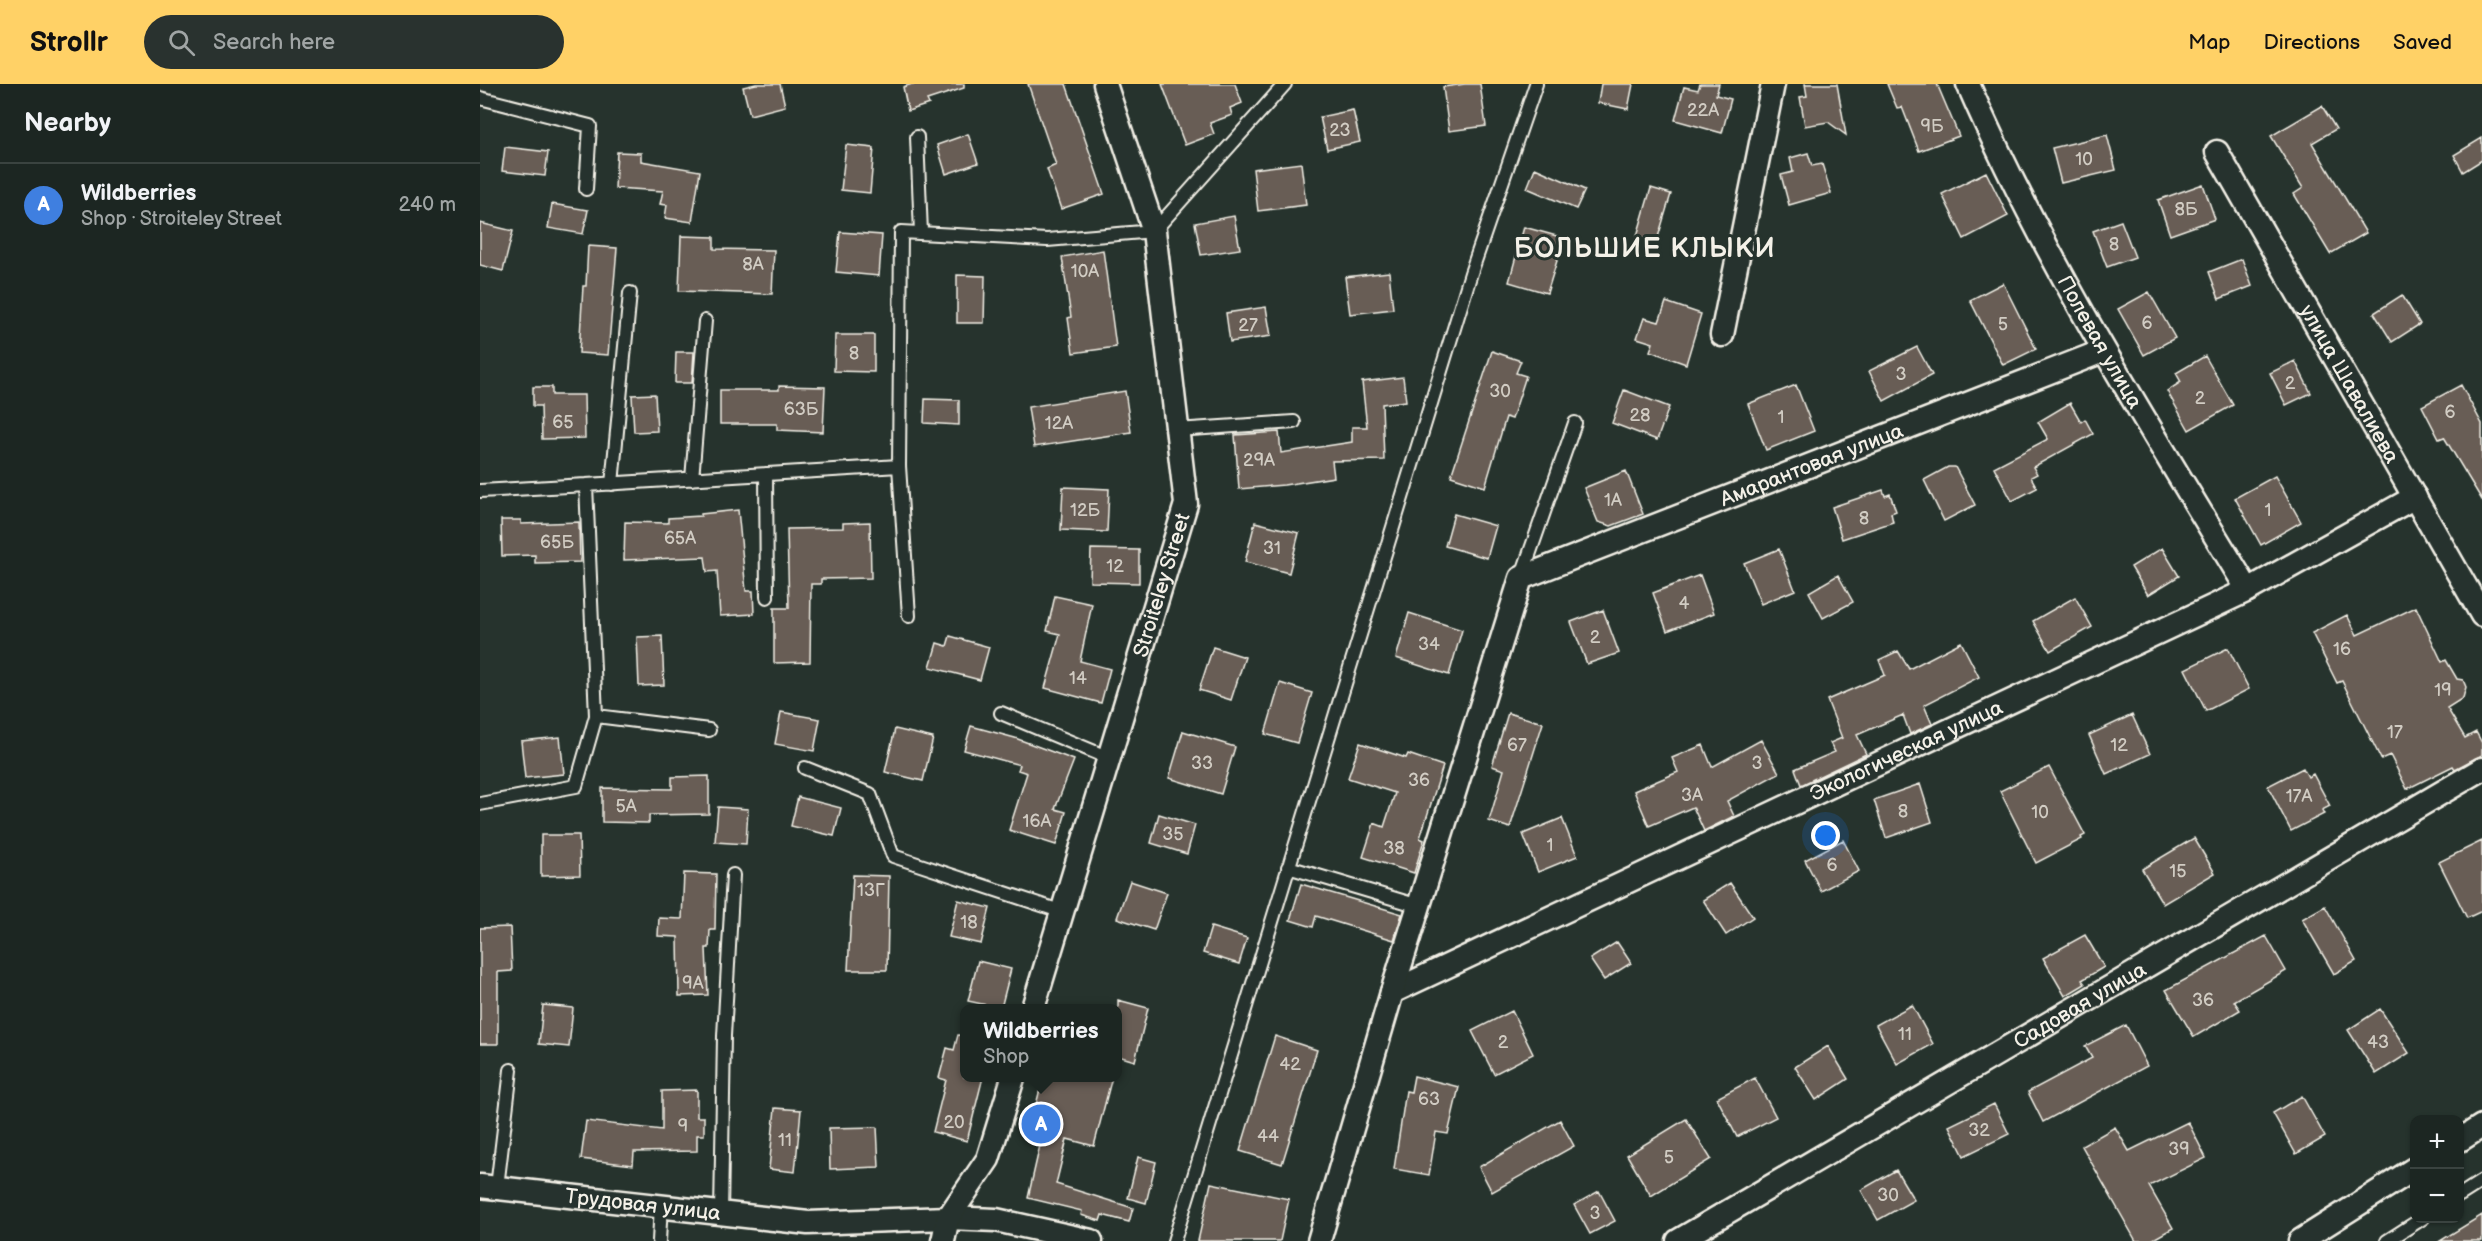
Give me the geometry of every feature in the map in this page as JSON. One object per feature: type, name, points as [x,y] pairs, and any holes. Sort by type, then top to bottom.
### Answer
[{"type":"street","name":"Stroiteley Street","points":[[1034,1004],[1186,504],[1154,231],[1105,84]]},
{"type":"street","points":[[1722,335],[1773,84]]},
{"type":"street","name":"Полевая улица","points":[[1968,84],[2037,226],[2103,351],[2248,590]]},
{"type":"street","name":"улица Шавалиева","points":[[2217,152],[2482,615]]},
{"type":"street","name":"Амарантовая улица","points":[[1521,578],[2103,351]]},
{"type":"street","name":"Экологическая улица","points":[[1392,992],[2248,590],[2415,497]]},
{"type":"street","points":[[1319,1241],[1392,992],[1521,578]]},
{"type":"street","name":"Садовая улица","points":[[1678,1241],[2482,769]]},
{"type":"street","points":[[943,1241],[948,1218],[988,1159],[1011,1082]]},
{"type":"street","points":[[2464,1137],[2482,1126]]},
{"type":"street","points":[[2300,1241],[2410,1172]]},
{"type":"street","name":"Трудовая улица","points":[[488,1186],[808,1223],[948,1218],[996,1220],[1091,1241]]},
{"type":"lane","points":[[909,616],[899,466],[901,232],[1047,240],[1154,231],[1285,84]]},
{"type":"lane","points":[[1174,1241],[1471,273],[1536,84]]},
{"type":"lane","points":[[480,98],[590,126],[586,189]]},
{"type":"lane","points":[[917,137],[921,233]]},
{"type":"lane","points":[[612,484],[630,293]]},
{"type":"lane","points":[[692,479],[705,321]]},
{"type":"lane","points":[[1177,430],[1294,422]]},
{"type":"lane","points":[[1521,578],[1575,423]]},
{"type":"lane","points":[[480,491],[899,466]]},
{"type":"lane","points":[[766,474],[767,597]]},
{"type":"lane","points":[[480,804],[576,786],[596,716],[586,485]]},
{"type":"lane","points":[[1001,713],[1109,758]]},
{"type":"lane","points":[[596,716],[709,730]]},
{"type":"lane","points":[[805,768],[870,794],[893,856],[1063,912]]},
{"type":"lane","points":[[1288,867],[1419,906]]},
{"type":"lane","points":[[721,1213],[724,1036],[733,875]]},
{"type":"lane","points":[[488,1186],[511,1070]]},
{"type":"lane","points":[[2464,1192],[2482,1181]]},
{"type":"lane","points":[[659,1241],[660,1205]]},
{"type":"lane","points":[[2388,1241],[2415,1223]]},
{"type":"building","points":[[756,84],[780,84],[785,106],[750,115],[743,87]]},
{"type":"building","points":[[912,84],[964,84],[964,88],[927,100],[929,104],[908,111],[903,87]]},
{"type":"building","points":[[1028,84],[1066,84],[1104,194],[1061,209],[1047,169],[1056,165]]},
{"type":"building","points":[[1162,84],[1235,84],[1242,103],[1230,108],[1232,115],[1210,123],[1214,134],[1185,145]]},
{"type":"building","points":[[1480,84],[1486,126],[1449,131],[1443,87]]},
{"type":"building","points":[[1601,84],[1633,84],[1628,109],[1598,103]]},
{"type":"building","points":[[1700,84],[1719,84],[1716,95],[1731,99],[1722,133],[1675,120],[1684,87],[1698,90]]},
{"type":"building","points":[[1805,84],[1837,84],[1846,135],[1828,122],[1805,126],[1800,97],[1807,96]]},
{"type":"building","points":[[1887,84],[1937,84],[1959,136],[1919,151],[1902,107],[1897,108]]},
{"type":"building","points":[[2322,106],[2336,129],[2312,143],[2366,233],[2330,254],[2294,194],[2303,188],[2271,136]]},
{"type":"building","points":[[1353,110],[1360,142],[1327,149],[1320,117]]},
{"type":"building","points":[[968,134],[978,163],[946,174],[937,145]]},
{"type":"building","points":[[2107,135],[2116,170],[2061,183],[2052,148]]},
{"type":"building","points":[[2482,138],[2482,160],[2463,172],[2454,155]]},
{"type":"building","points":[[846,145],[874,148],[870,193],[841,190]]},
{"type":"building","points":[[505,147],[548,152],[545,176],[502,171]]},
{"type":"building","points":[[617,152],[641,153],[641,161],[700,171],[692,222],[665,218],[667,205],[660,204],[663,191],[615,188]]},
{"type":"building","points":[[1808,153],[1812,166],[1822,164],[1831,193],[1789,205],[1781,175],[1793,172],[1790,158]]},
{"type":"building","points":[[1301,163],[1306,205],[1258,211],[1253,169]]},
{"type":"building","points":[[1535,168],[1585,190],[1576,209],[1527,188]]},
{"type":"building","points":[[1986,172],[2008,216],[1964,239],[1942,194]]},
{"type":"building","points":[[2203,184],[2215,219],[2170,235],[2158,200]]},
{"type":"building","points":[[1651,188],[1671,194],[1656,244],[1637,236]]},
{"type":"building","points":[[552,204],[588,210],[583,234],[548,228]]},
{"type":"building","points":[[1234,216],[1240,249],[1201,255],[1195,223]]},
{"type":"building","points":[[2121,221],[2135,257],[2107,267],[2093,231]]},
{"type":"building","points":[[480,223],[513,231],[503,271],[480,265]]},
{"type":"building","points":[[1524,227],[1564,238],[1547,293],[1509,282]]},
{"type":"building","points":[[840,232],[882,235],[879,276],[836,272]]},
{"type":"building","points":[[681,236],[714,237],[714,249],[774,250],[772,294],[679,291]]},
{"type":"building","points":[[588,246],[617,248],[608,355],[579,353]]},
{"type":"building","points":[[1103,250],[1116,347],[1073,353],[1068,318],[1071,317],[1062,257]]},
{"type":"building","points":[[2242,259],[2252,286],[2219,299],[2209,272]]},
{"type":"building","points":[[1389,272],[1393,309],[1350,314],[1345,277]]},
{"type":"building","points":[[957,275],[985,276],[984,323],[957,323]]},
{"type":"building","points":[[2003,283],[2036,349],[2003,365],[1970,300]]},
{"type":"building","points":[[2149,292],[2175,338],[2144,355],[2118,309]]},
{"type":"building","points":[[2402,295],[2420,324],[2392,342],[2374,313]]},
{"type":"building","points":[[1666,302],[1701,314],[1686,364],[1650,351],[1653,343],[1637,338],[1644,318],[1659,322]]},
{"type":"building","points":[[1266,307],[1271,336],[1230,342],[1226,313]]},
{"type":"building","points":[[835,335],[874,335],[874,372],[834,371]]},
{"type":"building","points":[[1917,347],[1932,375],[1884,401],[1869,371]]},
{"type":"building","points":[[1492,351],[1521,361],[1516,373],[1526,376],[1512,419],[1506,417],[1485,487],[1451,476]]},
{"type":"building","points":[[676,352],[694,352],[692,383],[675,383]]},
{"type":"building","points":[[2205,356],[2233,405],[2189,430],[2167,391],[2181,382],[2176,373]]},
{"type":"building","points":[[2295,361],[2311,393],[2286,405],[2270,373]]},
{"type":"building","points":[[1403,377],[1406,401],[1382,404],[1384,460],[1332,461],[1334,477],[1239,489],[1235,435],[1279,432],[1281,453],[1352,442],[1352,427],[1367,427],[1362,382]]},
{"type":"building","points":[[1796,385],[1814,431],[1766,450],[1748,404]]},
{"type":"building","points":[[2461,385],[2482,424],[2482,500],[2444,437],[2439,439],[2422,406]]},
{"type":"building","points":[[779,386],[825,387],[823,432],[777,430],[777,424],[720,424],[720,390],[779,390]]},
{"type":"building","points":[[533,387],[552,387],[552,395],[584,395],[585,438],[542,439],[541,406],[533,406]]},
{"type":"building","points":[[1624,390],[1669,407],[1657,440],[1612,423]]},
{"type":"building","points":[[1125,391],[1131,432],[1034,447],[1028,407]]},
{"type":"building","points":[[655,394],[657,431],[634,432],[632,395]]},
{"type":"building","points":[[925,399],[959,400],[959,425],[924,423]]},
{"type":"building","points":[[2070,403],[2081,422],[2085,419],[2093,434],[2033,467],[2037,474],[2031,477],[2037,488],[2012,501],[1994,467],[2048,439],[2038,422]]},
{"type":"building","points":[[1948,467],[1955,467],[1975,505],[1944,521],[1924,480]]},
{"type":"building","points":[[1626,471],[1643,514],[1611,526],[1598,522],[1584,488]]},
{"type":"building","points":[[2275,476],[2301,522],[2261,545],[2235,498]]},
{"type":"building","points":[[1063,487],[1109,489],[1107,532],[1061,530]]},
{"type":"building","points":[[1883,490],[1885,496],[1890,494],[1896,511],[1891,513],[1893,522],[1842,539],[1832,507]]},
{"type":"building","points":[[738,510],[746,591],[753,591],[754,614],[720,616],[717,571],[707,572],[705,557],[624,560],[625,522],[668,523],[668,518]]},
{"type":"building","points":[[1454,514],[1496,526],[1487,558],[1445,546]]},
{"type":"building","points":[[501,520],[521,520],[521,524],[579,522],[580,562],[535,563],[535,555],[502,556]]},
{"type":"building","points":[[870,522],[871,578],[821,579],[821,584],[811,584],[810,662],[774,663],[774,608],[789,608],[787,529],[843,528],[843,523]]},
{"type":"building","points":[[1255,522],[1299,533],[1289,573],[1245,562]]},
{"type":"building","points":[[2162,548],[2179,576],[2148,595],[2131,567]]},
{"type":"building","points":[[1091,549],[1139,550],[1139,583],[1090,582]]},
{"type":"building","points":[[1779,549],[1795,590],[1761,604],[1744,563]]},
{"type":"building","points":[[1700,575],[1714,613],[1667,631],[1653,593]]},
{"type":"building","points":[[1838,575],[1853,602],[1823,618],[1809,592]]},
{"type":"building","points":[[1055,596],[1092,604],[1080,661],[1110,669],[1101,703],[1045,688],[1060,634],[1047,631]]},
{"type":"building","points":[[2075,597],[2092,627],[2050,651],[2033,621]]},
{"type":"building","points":[[2416,607],[2442,662],[2446,660],[2457,679],[2463,680],[2466,687],[2463,698],[2447,708],[2465,738],[2476,732],[2482,743],[2482,755],[2455,769],[2453,766],[2407,789],[2390,755],[2381,759],[2342,681],[2337,683],[2312,633],[2347,615],[2357,635]]},
{"type":"building","points":[[1603,610],[1619,653],[1587,664],[1571,622]]},
{"type":"building","points":[[1409,613],[1462,630],[1449,675],[1396,658]]},
{"type":"building","points":[[662,636],[664,685],[639,686],[637,637]]},
{"type":"building","points":[[950,636],[989,647],[980,680],[930,667],[937,643],[947,646]]},
{"type":"building","points":[[1961,642],[1979,677],[1924,705],[1932,724],[1910,734],[1903,715],[1857,735],[1866,754],[1801,785],[1795,769],[1835,752],[1830,743],[1842,738],[1827,700],[1885,675],[1879,660],[1898,651],[1909,669]]},
{"type":"building","points":[[1213,647],[1245,657],[1231,700],[1199,690]]},
{"type":"building","points":[[2228,648],[2249,689],[2206,711],[2185,669]]},
{"type":"building","points":[[1280,683],[1312,693],[1297,743],[1265,734]]},
{"type":"building","points":[[781,712],[820,719],[814,751],[775,744]]},
{"type":"building","points":[[1508,713],[1543,723],[1510,828],[1489,821],[1504,770],[1492,766]]},
{"type":"building","points":[[2132,715],[2150,754],[2106,774],[2089,735]]},
{"type":"building","points":[[971,726],[1015,738],[1074,760],[1055,809],[1066,812],[1056,845],[1009,830],[1027,773],[1018,770],[1020,765],[964,750]]},
{"type":"building","points":[[895,729],[933,738],[923,781],[885,772]]},
{"type":"building","points":[[1183,731],[1235,747],[1221,794],[1169,778]]},
{"type":"building","points":[[560,737],[564,774],[525,778],[521,741]]},
{"type":"building","points":[[1761,740],[1779,773],[1727,801],[1734,816],[1704,831],[1693,807],[1649,826],[1634,791],[1678,772],[1672,758],[1703,745],[1712,767]]},
{"type":"building","points":[[1360,743],[1406,758],[1408,754],[1443,766],[1420,838],[1424,840],[1414,873],[1363,857],[1374,823],[1384,827],[1395,793],[1348,778]]},
{"type":"building","points":[[2049,767],[2085,835],[2081,837],[2082,839],[2036,863],[2000,791]]},
{"type":"building","points":[[2303,768],[2308,777],[2313,774],[2330,806],[2322,810],[2324,814],[2291,831],[2268,786]]},
{"type":"building","points":[[709,776],[709,814],[649,815],[649,823],[602,822],[602,788],[672,789],[672,777]]},
{"type":"building","points":[[1920,784],[1932,822],[1886,838],[1874,800]]},
{"type":"building","points":[[798,797],[841,808],[834,836],[791,826]]},
{"type":"building","points":[[718,807],[748,809],[746,844],[715,842]]},
{"type":"building","points":[[1159,814],[1195,825],[1187,854],[1151,843]]},
{"type":"building","points":[[1562,818],[1577,856],[1538,872],[1523,834]]},
{"type":"building","points":[[541,835],[579,835],[580,875],[541,876]]},
{"type":"building","points":[[2194,838],[2215,873],[2163,904],[2142,869]]},
{"type":"building","points":[[1843,840],[1859,871],[1821,891],[1805,860]]},
{"type":"building","points":[[2482,841],[2482,911],[2467,918],[2439,862]]},
{"type":"building","points":[[684,873],[716,874],[715,930],[710,930],[709,948],[706,948],[708,995],[679,996],[678,937],[658,936],[659,918],[682,919]]},
{"type":"building","points":[[853,875],[889,876],[887,970],[848,970]]},
{"type":"building","points":[[1130,881],[1167,893],[1154,930],[1117,918]]},
{"type":"building","points":[[1730,883],[1753,917],[1726,935],[1703,900]]},
{"type":"building","points":[[1301,884],[1402,914],[1394,940],[1316,916],[1313,927],[1290,920]]},
{"type":"building","points":[[958,900],[990,908],[981,944],[949,937]]},
{"type":"building","points":[[2325,906],[2356,961],[2334,974],[2302,919]]},
{"type":"building","points":[[510,927],[512,971],[498,972],[498,1044],[480,1044],[480,928]]},
{"type":"building","points":[[1211,927],[1247,938],[1239,964],[1203,953]]},
{"type":"building","points":[[2085,935],[2104,967],[2082,980],[2085,984],[2065,996],[2043,958]]},
{"type":"building","points":[[2266,936],[2286,971],[2234,1001],[2240,1010],[2194,1037],[2166,990]]},
{"type":"building","points":[[1617,942],[1631,963],[1604,980],[1590,959]]},
{"type":"building","points":[[978,961],[1011,969],[1002,1004],[968,1001]]},
{"type":"building","points":[[1118,1000],[1148,1008],[1135,1061],[1122,1057],[1122,1004],[1118,1004]]},
{"type":"building","points":[[543,1005],[573,1008],[569,1047],[539,1044]]},
{"type":"building","points":[[1912,1005],[1933,1044],[1897,1064],[1876,1025]]},
{"type":"building","points":[[2380,1009],[2409,1053],[2376,1074],[2348,1030]]},
{"type":"building","points":[[1512,1011],[1533,1054],[1494,1074],[1472,1031]]},
{"type":"building","points":[[2126,1025],[2147,1066],[2043,1122],[2028,1092],[2092,1058],[2085,1046]]},
{"type":"building","points":[[958,1035],[960,1035],[960,1082],[982,1082],[967,1141],[933,1132],[946,1080],[939,1078],[947,1048],[954,1050]]},
{"type":"building","points":[[1275,1036],[1317,1050],[1282,1164],[1240,1151]]},
{"type":"building","points":[[1828,1046],[1848,1079],[1816,1100],[1795,1067]]},
{"type":"building","points":[[1414,1076],[1459,1087],[1448,1134],[1436,1132],[1429,1175],[1394,1169],[1406,1091],[1411,1092]]},
{"type":"building","points":[[1755,1078],[1776,1117],[1737,1137],[1717,1098]]},
{"type":"building","points":[[1042,1082],[1111,1082],[1094,1146],[1067,1139],[1056,1184],[1133,1208],[1129,1222],[1102,1215],[1100,1221],[1081,1215],[1082,1211],[1028,1198],[1043,1132],[1030,1129]]},
{"type":"building","points":[[697,1090],[697,1117],[704,1117],[704,1135],[697,1135],[697,1151],[634,1152],[633,1165],[581,1159],[586,1121],[662,1130],[662,1091]]},
{"type":"building","points":[[2302,1096],[2325,1137],[2296,1154],[2273,1113]]},
{"type":"building","points":[[1994,1104],[2009,1134],[1964,1156],[1949,1126]]},
{"type":"building","points":[[775,1108],[801,1110],[795,1172],[769,1169]]},
{"type":"building","points":[[1686,1119],[1711,1159],[1651,1196],[1627,1155]]},
{"type":"building","points":[[1560,1120],[1574,1146],[1492,1192],[1479,1167]]},
{"type":"building","points":[[2188,1122],[2206,1158],[2149,1186],[2173,1228],[2150,1241],[2136,1241],[2082,1146],[2115,1127],[2129,1151]]},
{"type":"building","points":[[877,1127],[879,1167],[830,1169],[829,1128]]},
{"type":"building","points":[[1138,1157],[1156,1162],[1146,1203],[1128,1198]]},
{"type":"building","points":[[1896,1170],[1914,1200],[1878,1220],[1861,1190]]},
{"type":"building","points":[[1211,1183],[1289,1199],[1280,1241],[1198,1241]]},
{"type":"building","points":[[1599,1191],[1615,1221],[1590,1234],[1574,1205]]},
{"type":"building","points":[[2482,1215],[2482,1241],[2440,1241]]},
{"type":"place","name":"Wildberries","points":[[1041,1124]]},
{"type":"district","name":"БОЛЬШИЕ КЛЫКИ","points":[[1645,249]]}]
